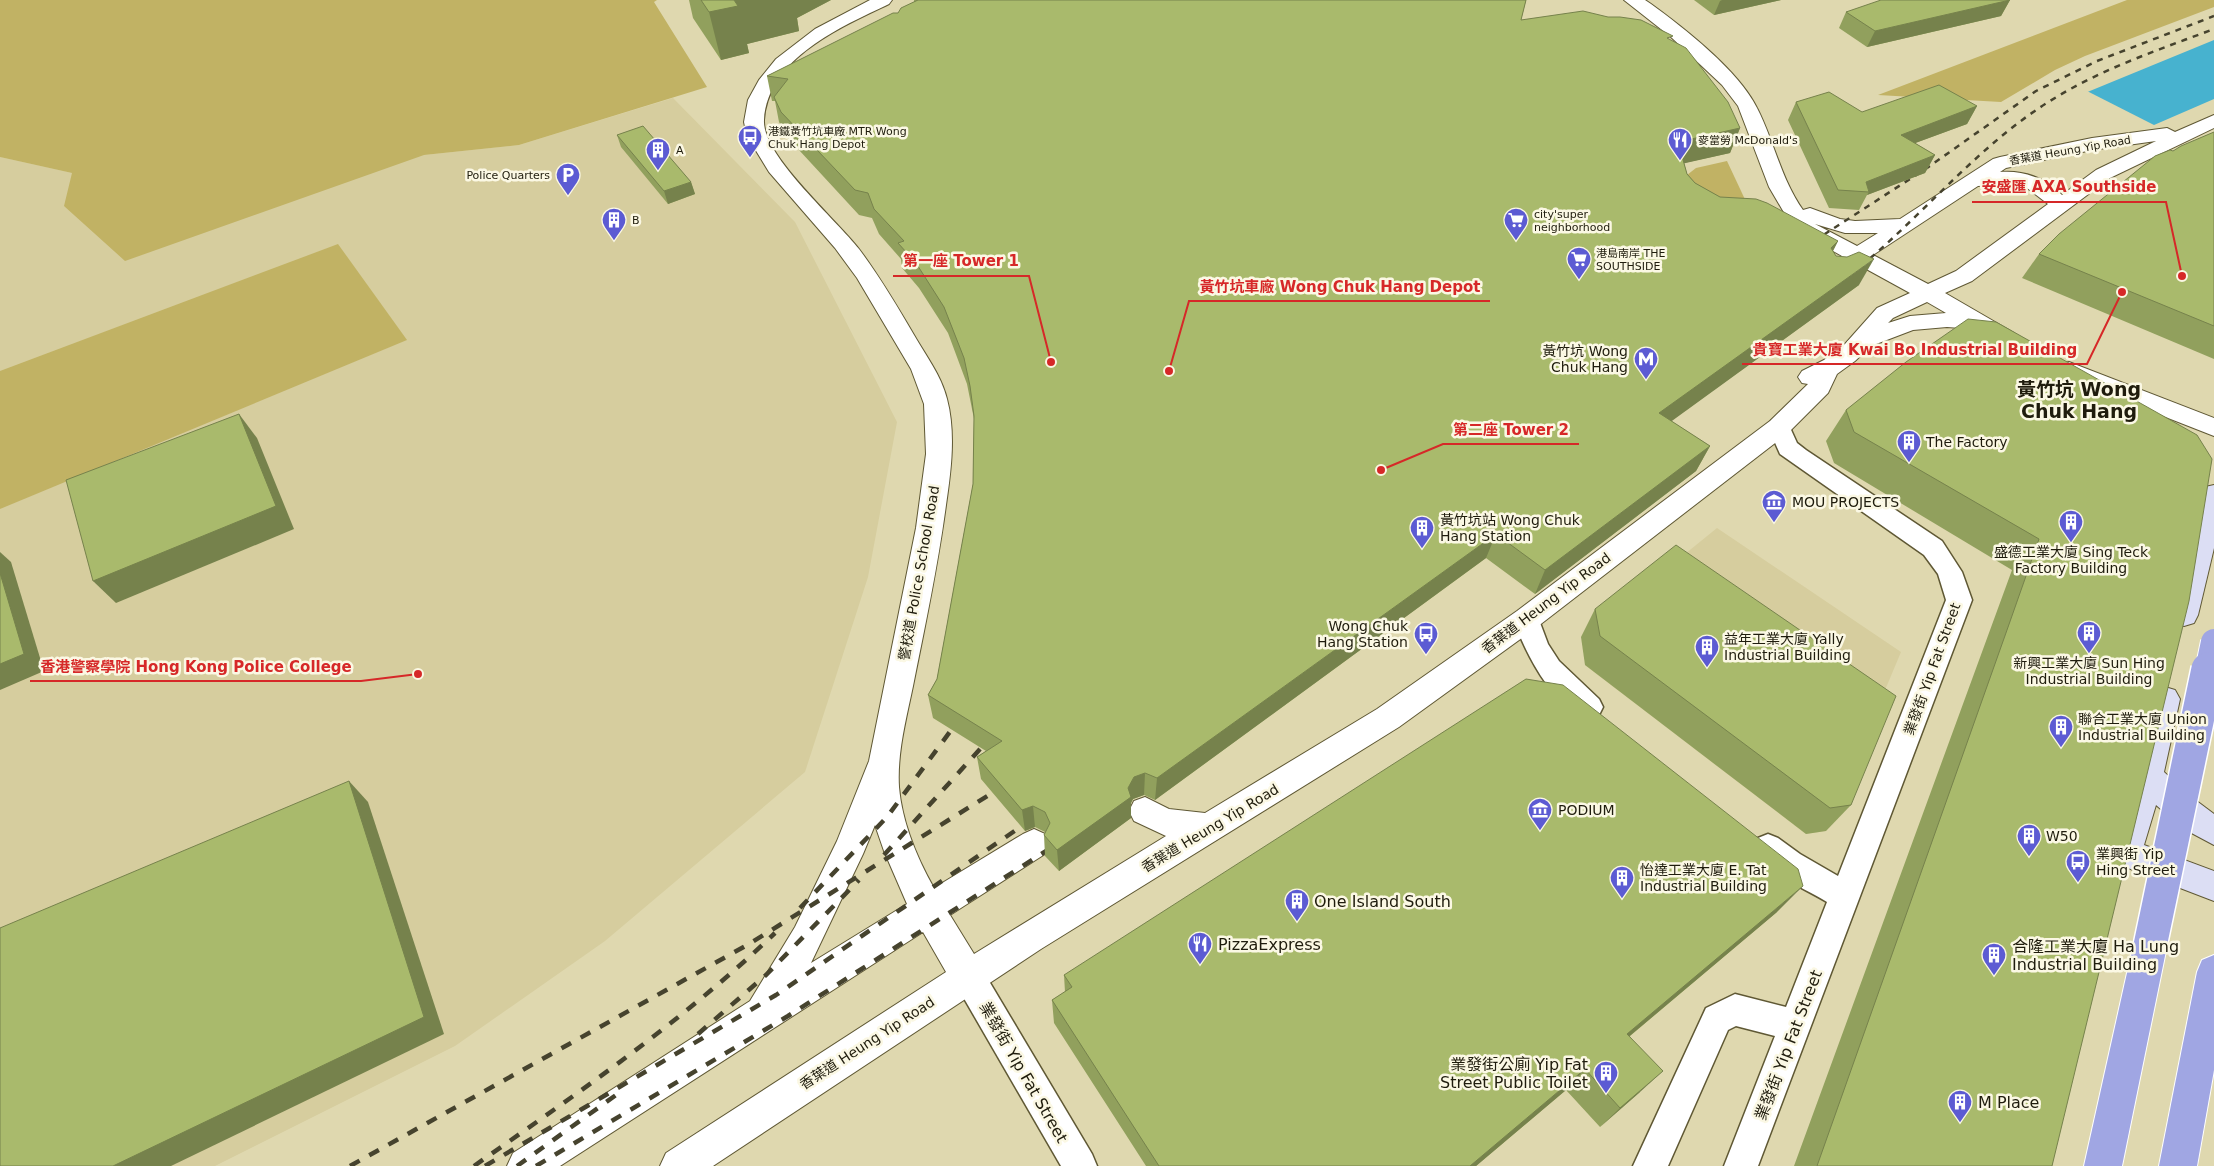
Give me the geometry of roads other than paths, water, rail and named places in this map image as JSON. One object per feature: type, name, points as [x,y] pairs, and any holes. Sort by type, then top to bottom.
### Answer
[{"type":"highway","points":[[2103,1166],[2214,642]]},
{"type":"highway","points":[[2178,1166],[2214,972]]},
{"type":"main road","points":[[2179,640],[2214,494]]},
{"type":"main road","points":[[2170,679],[2148,776],[2122,868],[2214,886]]},
{"type":"main road","points":[[2148,776],[2170,800],[2214,831]]},
{"type":"street","name":"警校道 Police School Road","points":[[883,0],[816,37],[786,58],[769,78],[757,105],[754,123],[756,137],[766,156],[843,242],[869,277],[926,375],[936,402],[940,451],[929,536],[882,762],[885,802],[894,839],[904,866],[929,912],[969,977]]},
{"type":"street","points":[[1633,0],[1653,14],[1702,56],[1728,81],[1742,98],[1786,198],[1798,220],[1808,229],[1928,293],[1976,322],[2043,358],[2214,427]]},
{"type":"street","name":"香葉道 Heung Yip Road","points":[[1725,467],[1743,442],[1781,398],[1803,379],[1826,371],[1864,340],[1879,318],[1885,313],[1964,276],[2102,174],[2214,121]]},
{"type":"street","name":"香葉道 Heung Yip Road","points":[[1830,275],[1902,225],[2000,163],[2092,144],[2193,130]]},
{"type":"street","points":[[2055,152],[2080,160],[2102,174]]},
{"type":"street","points":[[1963,186],[1997,178],[2020,179],[2036,184],[2046,190],[2061,206]]},
{"type":"street","points":[[1786,198],[1820,219],[1844,228],[1858,229],[1902,225]]},
{"type":"street","name":"香葉道 Heung Yip Road","points":[[1864,340],[1910,323],[1947,320],[1976,322]]},
{"type":"street","points":[[2043,358],[2122,415]]},
{"type":"street","name":"香葉道 Heung Yip Road","points":[[679,1166],[969,977],[1388,718],[1527,619],[1778,427],[1820,387],[1826,371]]},
{"type":"street","name":"業發街 Yip Fat Street","points":[[1741,1166],[1959,600],[1956,582],[1947,565],[1933,548],[1798,456],[1788,448],[1778,427]]},
{"type":"street","points":[[1527,619],[1535,646],[1550,671],[1566,689],[1613,725]]},
{"type":"street","points":[[761,1014],[806,938],[852,844],[882,762]]},
{"type":"street","points":[[1145,811],[1155,818],[1176,826],[1210,828]]},
{"type":"street","points":[[1751,834],[1790,864],[1846,897]]},
{"type":"street","points":[[526,1166],[761,1014],[929,912],[1034,844]]},
{"type":"street","name":"業發街 Yip Fat Street","points":[[969,977],[1080,1166]]},
{"type":"street","points":[[1650,1166],[1717,1019],[1735,1010],[1796,1025]]},
{"type":"water","points":[[2214,38],[2214,99],[2154,125],[2085,90]]},
{"type":"railway","points":[[1814,241],[1927,168],[2036,91],[2097,61],[2214,16]]},
{"type":"railway","points":[[1861,266],[2000,138],[2050,101],[2089,79],[2214,29]]},
{"type":"railway","points":[[800,908],[887,817],[952,729]]},
{"type":"railway","points":[[884,855],[981,748]]},
{"type":"railway","points":[[350,1166],[749,944],[1005,785]]},
{"type":"railway","points":[[485,1166],[776,995],[1032,819]]},
{"type":"railway","points":[[536,1166],[788,1016],[1057,844]]},
{"type":"railway","points":[[698,1034],[766,975],[859,880]]},
{"type":"railway","points":[[474,1166],[591,1083],[667,1026],[775,933]]},
{"type":"railway","points":[[517,1166],[616,1095]]},
{"type":"place","name":"港鐵黃竹坑車廠 MTR Wong Chuk Hang Depot","points":[[750,158]]},
{"type":"place","name":"麥當勞 McDonald's","points":[[1680,161]]},
{"type":"place","name":"A","points":[[658,171]]},
{"type":"place","name":"Police Quarters","points":[[568,196]]},
{"type":"place","name":"B","points":[[614,241]]},
{"type":"place","name":"city'super neighborhood","points":[[1516,241]]},
{"type":"place","name":"安盛匯 AXA Southside","points":[[2182,276]]},
{"type":"place","name":"港島南岸 THE SOUTHSIDE","points":[[1579,280]]},
{"type":"place","name":"貴寶工業大廈 Kwai Bo Industrial Building","points":[[2122,292]]},
{"type":"place","name":"第一座 Tower 1","points":[[1051,362]]},
{"type":"place","name":"黃竹坑車廠 Wong Chuk Hang Depot","points":[[1169,371]]},
{"type":"place","name":"黃竹坑 Wong Chuk Hang","points":[[1646,380]]},
{"type":"place","name":"The Factory","points":[[1909,463]]},
{"type":"place","name":"第二座 Tower 2","points":[[1381,470]]},
{"type":"place","name":"MOU PROJECTS","points":[[1774,523]]},
{"type":"place","name":"盛德工業大廈 Sing Teck Factory Building","points":[[2071,543]]},
{"type":"place","name":"黃竹坑站 Wong Chuk Hang Station","points":[[1422,549]]},
{"type":"place","name":"新興工業大廈 Sun Hing Industrial Building","points":[[2089,654]]},
{"type":"place","name":"Wong Chuk Hang Station","points":[[1426,655]]},
{"type":"place","name":"益年工業大廈 Yally Industrial Building","points":[[1707,668]]},
{"type":"place","name":"香港警察學院 Hong Kong Police College","points":[[418,674]]},
{"type":"place","name":"聯合工業大廈 Union Industrial Building","points":[[2061,748]]},
{"type":"place","name":"PODIUM","points":[[1540,831]]},
{"type":"place","name":"W50","points":[[2029,857]]},
{"type":"place","name":"業興街 Yip Hing Street","points":[[2078,883]]},
{"type":"place","name":"怡達工業大廈 E. Tat Industrial Building","points":[[1622,899]]},
{"type":"place","name":"One Island South","points":[[1297,922]]},
{"type":"place","name":"PizzaExpress","points":[[1200,965]]},
{"type":"place","name":"合隆工業大廈 Ha Lung Industrial Building","points":[[1994,976]]},
{"type":"place","name":"業發街公廁 Yip Fat Street Public Toilet","points":[[1606,1094]]},
{"type":"place","name":"M Place","points":[[1960,1123]]},
{"type":"district","name":"黃竹坑 Wong Chuk Hang","points":[[2079,400]]}]
